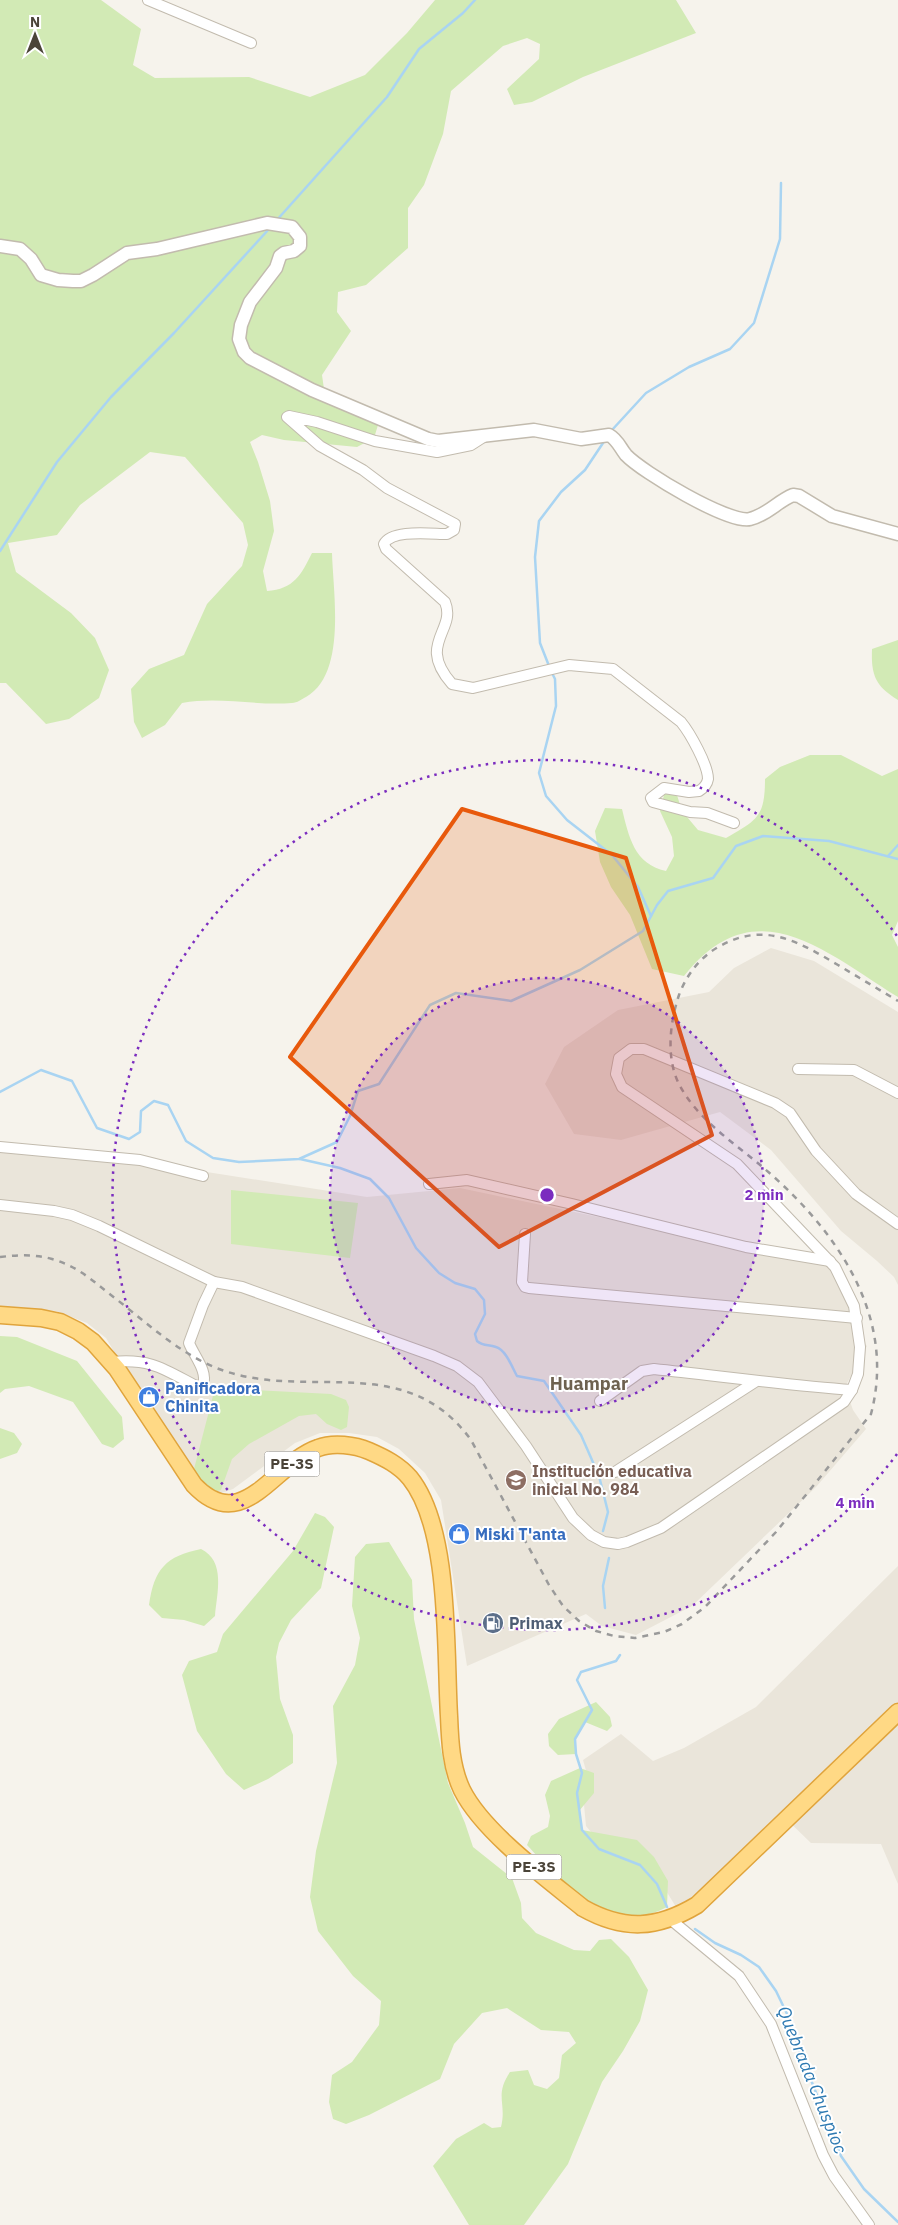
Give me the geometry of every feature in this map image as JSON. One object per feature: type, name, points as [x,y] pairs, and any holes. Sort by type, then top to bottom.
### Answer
[{"type":"highway","name":"PE-3S","points":[[0,1315],[41,1318],[60,1322],[78,1330],[93,1342],[112,1362],[194,1484],[216,1500],[227,1503],[247,1500],[306,1453],[320,1447],[334,1445],[362,1448],[401,1469],[417,1488],[427,1506],[436,1542],[442,1586],[452,1758],[463,1791],[493,1831],[583,1908],[598,1917],[622,1923],[644,1924],[670,1919],[697,1905],[898,1712]]},
{"type":"street","points":[[148,0],[251,43]]},
{"type":"street","points":[[0,246],[20,250],[31,259],[41,275],[58,280],[81,281],[127,253],[157,249],[273,223],[295,230],[300,237],[301,244],[298,250],[280,256],[276,268],[250,302],[241,325],[239,339],[244,352],[250,358],[312,390],[428,439],[438,441],[534,430],[580,439],[609,435],[617,441],[626,455],[648,472],[679,491],[742,520],[759,516],[793,495],[799,496],[832,516],[898,534]]},
{"type":"street","points":[[485,436],[471,445],[437,452],[375,441],[317,422],[287,417],[320,446],[363,470],[387,488],[455,524],[454,530],[447,534],[399,534],[386,540],[384,544],[386,549],[445,602],[448,609],[436,650],[440,668],[452,684],[472,688],[569,665],[613,669],[681,722],[687,729],[708,777],[707,783],[699,791],[688,792],[664,788],[651,798],[653,802],[690,812],[707,813],[734,823]]},
{"type":"street","points":[[0,1205],[72,1215],[99,1226],[214,1282],[242,1287],[458,1366],[478,1382],[526,1446],[573,1518],[591,1535],[604,1542],[618,1544],[628,1542],[661,1528],[835,1409],[844,1402],[852,1390],[859,1364],[857,1318],[848,1291],[830,1261],[737,1164],[622,1087],[616,1074],[619,1058],[631,1049],[644,1049],[775,1103],[790,1113],[816,1151],[856,1194],[898,1224]]},
{"type":"street","points":[[798,1069],[854,1070],[898,1093]]},
{"type":"street","points":[[0,1147],[140,1160],[203,1176]]},
{"type":"street","points":[[429,1184],[467,1180],[746,1247],[830,1261]]},
{"type":"street","points":[[525,1234],[522,1282],[525,1287],[857,1318]]},
{"type":"street","points":[[112,1362],[149,1363],[196,1386],[203,1385],[204,1379],[198,1359],[189,1343],[214,1282]]},
{"type":"street","points":[[600,1401],[642,1371],[654,1369],[755,1382],[852,1390]]},
{"type":"street","points":[[615,1472],[755,1382]]},
{"type":"street","points":[[670,1919],[713,1952],[739,1976],[772,2024],[823,2155],[834,2176],[869,2225]]},
{"type":"highlighted area","points":[[462,809],[626,858],[712,1135],[499,1247],[290,1057]]},
{"type":"shaded area","points":[[771,948],[814,961],[898,1012],[898,1285],[894,1277],[841,1231],[771,1150],[720,1112],[621,1140],[574,1134],[545,1084],[564,1047],[618,1010],[709,992],[734,968]]},
{"type":"shaded area","points":[[0,1148],[137,1161],[367,1197],[460,1188],[832,1266],[845,1292],[856,1336],[867,1346],[845,1387],[853,1410],[866,1429],[816,1487],[692,1606],[636,1635],[602,1626],[586,1614],[467,1666],[441,1500],[425,1473],[399,1449],[377,1437],[349,1433],[320,1433],[295,1443],[233,1489],[213,1496],[196,1494],[181,1483],[129,1377],[106,1338],[87,1323],[56,1311],[0,1308]]},
{"type":"shaded area","points":[[898,1566],[898,1884],[881,1844],[811,1843],[780,1813],[696,1894],[676,1907],[665,1889],[602,1845],[586,1826],[583,1794],[587,1774],[583,1760],[621,1734],[653,1761],[684,1748],[756,1707]]},
{"type":"green space","points":[[0,0],[101,0],[141,29],[133,65],[155,78],[249,77],[310,97],[365,75],[407,33],[435,0],[676,0],[696,33],[583,77],[532,102],[514,105],[507,89],[539,59],[540,44],[527,38],[503,46],[451,91],[443,134],[424,185],[408,208],[408,248],[366,285],[338,292],[337,312],[351,331],[322,375],[326,403],[378,425],[374,438],[357,447],[284,440],[262,435],[250,442],[270,501],[274,531],[263,571],[267,591],[284,587],[296,580],[312,553],[332,553],[335,610],[333,652],[328,670],[319,686],[298,702],[278,704],[210,700],[182,703],[165,725],[142,738],[134,722],[131,689],[149,669],[184,655],[207,604],[242,566],[248,545],[243,523],[185,457],[150,452],[80,505],[57,535],[8,543],[16,572],[71,613],[95,638],[109,670],[99,698],[69,719],[46,724],[6,683],[0,683]]},
{"type":"green space","points":[[898,640],[898,700],[879,685],[872,666],[872,649]]},
{"type":"green space","points":[[810,755],[841,755],[882,776],[898,769],[898,921],[892,935],[898,947],[898,997],[817,947],[790,936],[764,931],[737,935],[711,949],[684,976],[652,969],[630,915],[611,887],[600,862],[595,831],[605,808],[622,809],[627,830],[640,856],[655,867],[666,871],[674,856],[672,837],[660,811],[665,791],[676,792],[682,811],[698,830],[726,838],[745,827],[761,810],[765,792],[765,779],[780,767]]},
{"type":"green space","points":[[231,1190],[358,1203],[350,1258],[231,1244]]},
{"type":"green space","points":[[0,1336],[17,1337],[77,1361],[122,1417],[124,1439],[113,1448],[102,1444],[73,1402],[29,1386],[5,1389],[0,1393]]},
{"type":"green space","points":[[215,1388],[331,1394],[346,1400],[349,1407],[347,1427],[341,1430],[327,1424],[316,1414],[299,1416],[249,1444],[232,1459],[221,1490],[210,1493],[203,1489],[194,1469]]},
{"type":"green space","points":[[0,1428],[14,1433],[22,1444],[17,1453],[0,1459]]},
{"type":"green space","points":[[315,1513],[325,1517],[334,1527],[321,1588],[291,1620],[279,1643],[276,1657],[280,1699],[293,1735],[293,1763],[268,1779],[244,1790],[226,1774],[197,1731],[182,1675],[189,1661],[217,1652],[223,1634],[293,1551]]},
{"type":"green space","points":[[389,1542],[412,1580],[414,1619],[448,1783],[473,1847],[512,1878],[521,1903],[522,1918],[536,1933],[574,1950],[590,1951],[599,1940],[611,1939],[629,1957],[648,1990],[640,2021],[602,2082],[568,2164],[524,2225],[469,2225],[433,2166],[456,2139],[484,2123],[492,2128],[501,2127],[503,2087],[510,2072],[528,2070],[534,2085],[547,2089],[559,2078],[562,2055],[576,2043],[569,2032],[541,2030],[507,2008],[482,2013],[454,2044],[440,2079],[369,2115],[346,2124],[333,2119],[329,2102],[332,2075],[352,2062],[379,2025],[381,2001],[353,1976],[318,1931],[310,1897],[316,1851],[337,1763],[333,1706],[355,1665],[360,1638],[352,1606],[355,1557],[366,1544]]},
{"type":"green space","points":[[201,1549],[209,1554],[217,1569],[218,1588],[215,1616],[204,1626],[184,1620],[162,1618],[149,1605],[158,1573],[170,1560]]},
{"type":"green space","points":[[596,1702],[610,1717],[612,1726],[607,1731],[585,1722],[575,1739],[576,1754],[558,1755],[549,1746],[548,1734],[559,1719]]},
{"type":"green space","points":[[580,1768],[594,1773],[594,1793],[579,1811],[582,1830],[637,1840],[654,1857],[668,1881],[667,1907],[650,1914],[630,1916],[601,1911],[584,1902],[558,1879],[527,1845],[531,1836],[548,1827],[550,1816],[545,1795],[551,1781]]},
{"type":"waterway","points":[[276,221],[387,97],[419,49],[463,13],[475,0]]},
{"type":"waterway","points":[[612,430],[646,393],[689,367],[730,349],[754,323],[780,239],[781,183]]},
{"type":"waterway","points":[[0,551],[57,462],[111,397],[174,333],[269,229]]},
{"type":"waterway","points":[[549,666],[540,643],[535,557],[539,521],[561,492],[585,470],[605,440]]},
{"type":"waterway","points":[[551,671],[555,679],[556,706],[539,773],[546,796],[567,820],[612,855],[638,887],[651,916]]},
{"type":"waterway","points":[[0,1092],[41,1070],[72,1081],[97,1128],[129,1139],[140,1132],[141,1111],[154,1101],[168,1105],[186,1141],[213,1158],[239,1162],[299,1159],[337,1142],[350,1116],[358,1091],[379,1084],[430,1005],[456,993],[511,1001],[580,970],[643,931],[657,905],[668,891],[713,878],[736,846],[763,836],[829,841],[898,859]]},
{"type":"waterway","points":[[888,856],[898,845]]},
{"type":"waterway","name":"Quebrada Chuspioc","points":[[300,1159],[340,1168],[370,1179],[389,1198],[416,1248],[439,1273],[455,1283],[475,1289],[484,1300],[485,1314],[475,1334],[477,1341],[500,1349],[517,1376],[544,1381],[581,1435],[599,1476],[608,1512],[603,1531]]},
{"type":"waterway","name":"Quebrada Chuspioc","points":[[605,1608],[603,1586],[609,1558]]},
{"type":"waterway","name":"Quebrada Chuspioc","points":[[620,1655],[616,1661],[581,1672],[577,1680],[592,1710],[575,1739],[576,1754],[582,1773],[577,1793],[582,1830],[599,1849],[640,1865],[657,1884],[667,1907]]},
{"type":"waterway","name":"Quebrada Chuspioc","points":[[695,1929],[715,1943],[741,1955],[759,1967],[776,1991],[789,2018],[798,2047],[841,2156],[864,2189],[898,2222]]},
{"type":"railway","points":[[0,1257],[39,1256],[75,1268],[175,1345],[219,1369],[252,1378],[385,1386],[416,1395],[445,1412],[471,1440],[549,1585],[563,1606],[579,1621],[596,1631],[614,1636],[635,1638],[664,1632],[682,1624],[705,1607],[776,1532],[871,1414],[877,1376],[875,1340],[866,1306],[852,1273],[833,1243],[811,1214],[786,1188],[703,1117],[685,1095],[678,1082],[672,1061],[671,1039],[673,1016],[679,995],[695,967],[713,950],[736,939],[752,935],[767,935],[795,942],[809,949],[898,1001]]},
{"type":"place","name":"Panificadora Chinita","points":[[149,1397]]},
{"type":"place","name":"Institución educativa inicial No. 984","points":[[516,1480]]},
{"type":"place","name":"Miski T'anta","points":[[459,1534]]},
{"type":"place","name":"Primax","points":[[493,1623]]},
{"type":"district","name":"Huampar","points":[[589,1384]]}]
